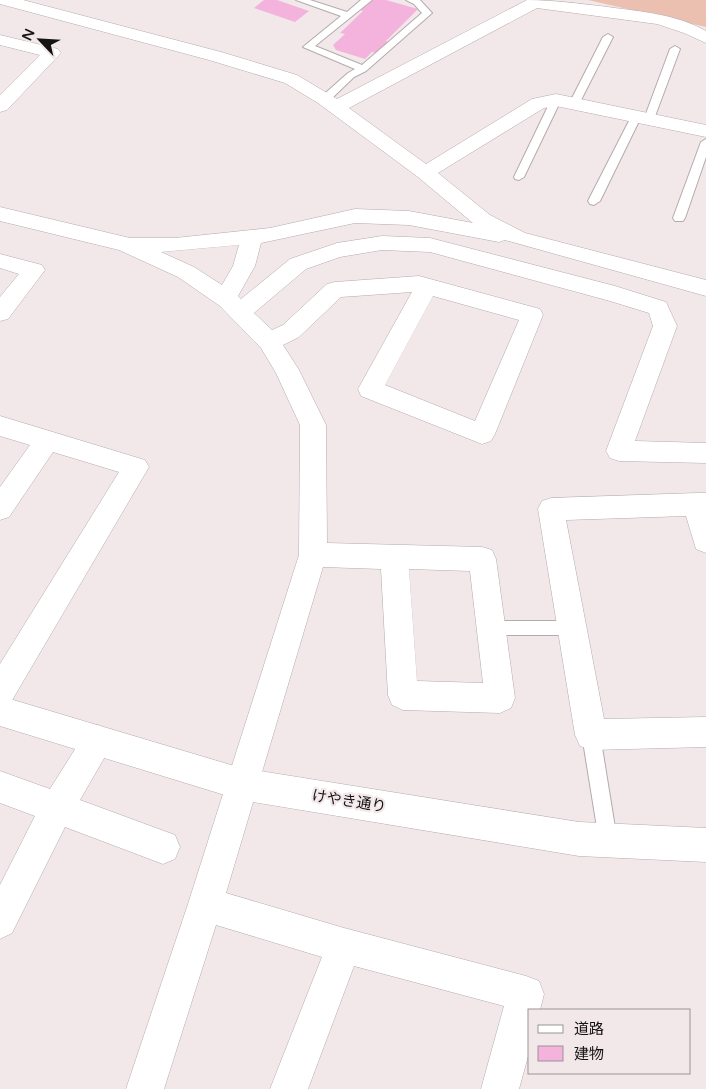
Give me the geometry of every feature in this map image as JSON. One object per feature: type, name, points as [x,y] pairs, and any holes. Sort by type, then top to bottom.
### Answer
[{"type":"street","points":[[0,17],[10,2],[43,5],[291,79],[330,103],[425,173],[482,220],[518,238]]},
{"type":"street","points":[[330,103],[534,3],[659,19],[690,29],[706,38]]},
{"type":"street","points":[[0,40],[52,53],[0,106]]},
{"type":"street","points":[[425,173],[539,103],[565,102],[706,131]]},
{"type":"street","points":[[0,214],[125,244],[186,272],[233,305],[269,342],[287,370],[313,425],[313,555],[205,904],[145,1089]]},
{"type":"street","points":[[125,244],[175,244],[270,235],[355,216],[409,218],[518,238],[706,288]]},
{"type":"street","points":[[233,305],[252,237]]},
{"type":"street","points":[[233,305],[298,264],[337,250],[382,243],[430,245],[615,294],[658,308],[664,326],[618,451],[706,453]]},
{"type":"street","points":[[0,261],[34,270],[0,313]]},
{"type":"street","points":[[269,342],[291,331],[335,290],[419,284],[427,286],[532,315],[482,434],[370,389],[427,286]]},
{"type":"street","points":[[0,426],[136,467],[0,692]]},
{"type":"street","points":[[0,509],[47,440]]},
{"type":"street","points":[[706,541],[701,504],[551,509],[591,735],[706,732]]},
{"type":"street","points":[[313,555],[482,559],[500,698],[403,695],[394,557]]},
{"type":"street","name":"けやき通り","points":[[0,711],[241,784],[579,838],[706,845]]},
{"type":"street","points":[[0,921],[57,808],[98,741]]},
{"type":"street","points":[[0,787],[163,847]]},
{"type":"street","points":[[205,904],[344,946],[526,994],[500,1089]]},
{"type":"street","points":[[289,1089],[344,946]]},
{"type":"lane","points":[[301,0],[348,15]]},
{"type":"lane","points":[[363,69],[308,47],[367,0]]},
{"type":"lane","points":[[330,103],[351,75],[363,69],[427,13],[417,2],[411,0]]},
{"type":"lane","points":[[519,177],[608,37]]},
{"type":"lane","points":[[594,200],[642,118],[675,49]]},
{"type":"lane","points":[[679,218],[706,142]]},
{"type":"lane","points":[[491,628],[572,628]]},
{"type":"lane","points":[[591,735],[608,840]]},
{"type":"shaded area","points":[[588,0],[706,0],[706,27]]},
{"type":"building","points":[[264,0],[277,0],[309,11],[295,22],[254,8]]},
{"type":"building","points":[[371,0],[386,0],[418,9],[386,41],[390,43],[379,54],[372,52],[365,59],[336,50],[333,45],[345,34],[340,33],[363,11],[360,10]]}]
